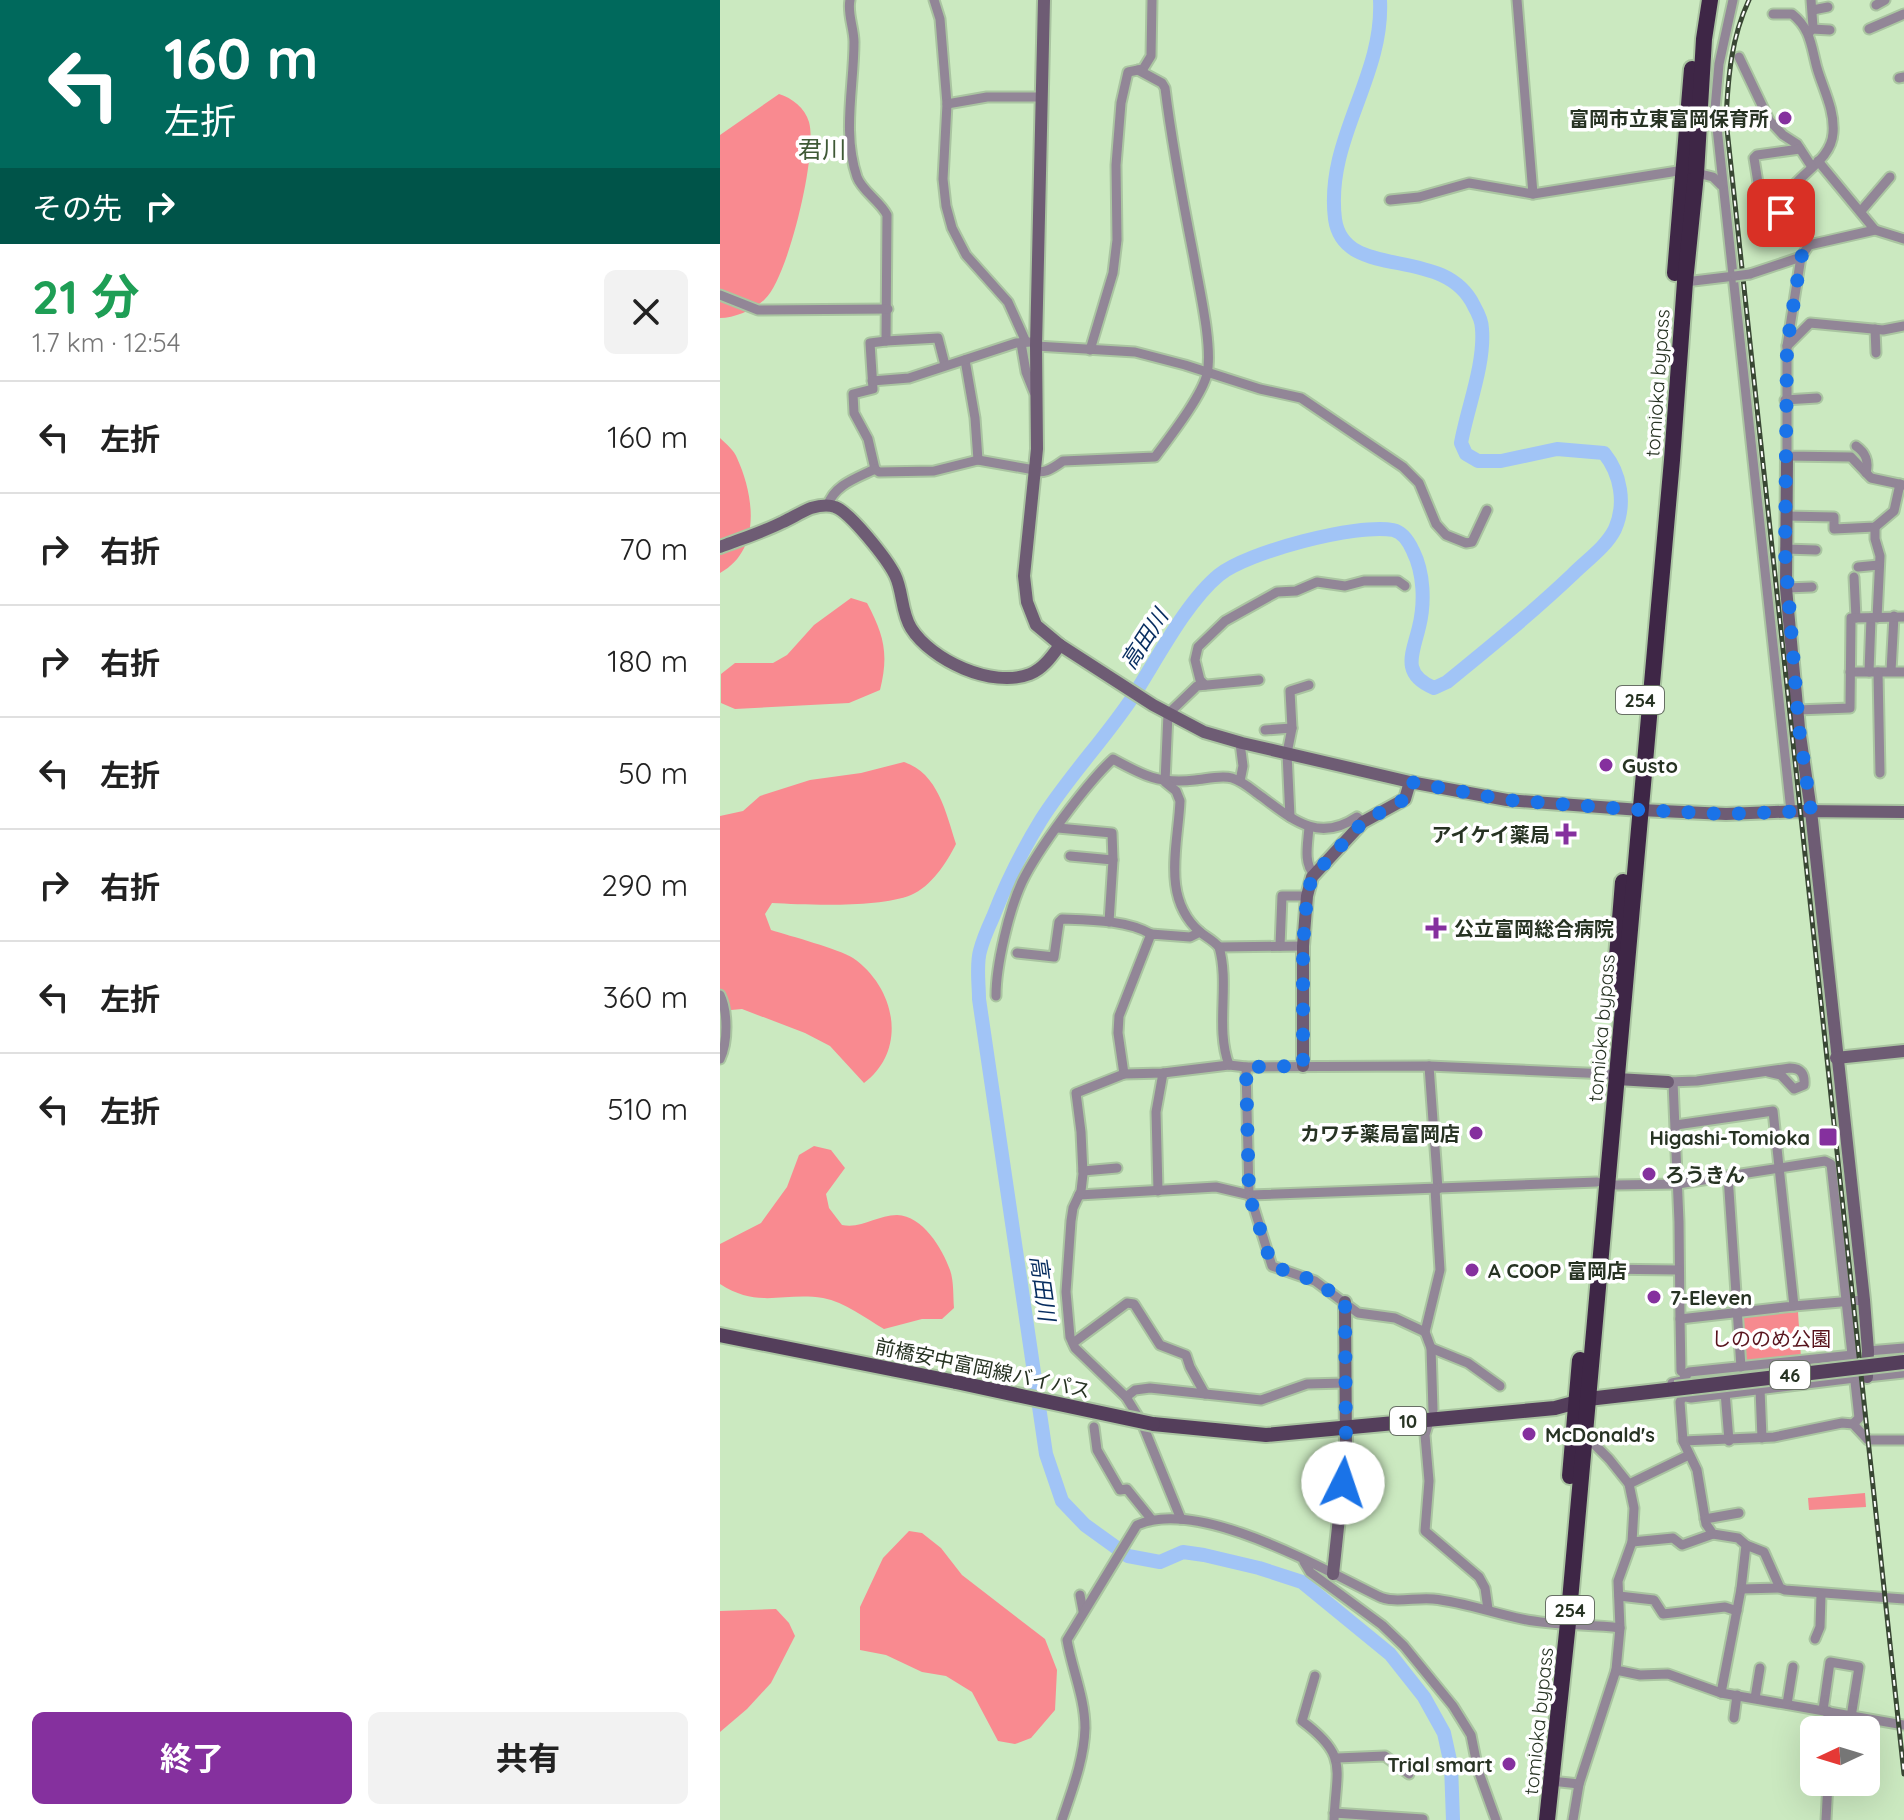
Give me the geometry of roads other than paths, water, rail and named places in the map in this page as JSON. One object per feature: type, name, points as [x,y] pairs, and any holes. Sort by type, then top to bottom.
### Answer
[{"type":"highway","name":"tomioka bypass","points":[[1635,809],[1672,460],[1685,282],[1690,172],[1689,95],[1701,0]]},
{"type":"highway","name":"tomioka bypass","points":[[1538,1820],[1585,1435],[1582,1400],[1599,1269],[1661,459],[1710,0]]},
{"type":"highway","name":"tomioka bypass","points":[[1547,1820],[1597,1182],[1612,1077]]},
{"type":"main road","name":"前橋安中富岡線バイパス","points":[[720,1335],[1153,1424],[1238,1433],[1266,1435],[1432,1414],[1555,1408],[1582,1400]]},
{"type":"main road","name":"46","points":[[1582,1400],[1654,1391],[1679,1394],[1904,1362]]},
{"type":"street","points":[[850,0],[848,8],[853,20],[854,42],[849,110],[857,180],[883,206],[887,215],[886,341]]},
{"type":"street","points":[[934,0],[940,19],[947,104],[943,179],[952,228],[966,255],[1008,302],[1030,343]]},
{"type":"street","points":[[1044,0],[1030,343],[1037,399],[1036,473],[1024,576],[1027,602],[1036,625],[1060,645],[1153,705],[1204,732],[1410,782],[1507,800],[1635,809],[1726,814],[1904,812]]},
{"type":"street","points":[[1090,350],[1113,273],[1117,240],[1116,165],[1121,103],[1128,72],[1138,70],[1148,63],[1151,56],[1152,0]]},
{"type":"street","points":[[1517,0],[1533,194]]},
{"type":"street","points":[[1733,0],[1716,86],[1715,109],[1791,811]]},
{"type":"street","points":[[1782,220],[1781,213],[1787,196],[1828,149],[1833,134],[1830,106],[1816,65],[1811,31],[1812,5],[1828,7]]},
{"type":"street","points":[[1773,14],[1792,14],[1811,31],[1830,30]]},
{"type":"street","points":[[1869,29],[1904,14]]},
{"type":"street","points":[[1739,57],[1766,115],[1778,131],[1797,144],[1875,230]]},
{"type":"street","points":[[945,365],[938,338],[870,343],[873,389],[853,394],[854,413],[868,439],[875,469],[879,472],[934,471],[978,460],[1036,473],[1051,470],[1063,461],[1155,457],[1190,407],[1207,373],[1206,321],[1165,88],[1162,83],[1138,70]]},
{"type":"street","points":[[947,104],[987,97],[1041,97]]},
{"type":"street","points":[[1830,106],[1843,103]]},
{"type":"street","points":[[1750,115],[1766,115]]},
{"type":"street","points":[[1800,149],[1754,158],[1759,189],[1782,220],[1809,245]]},
{"type":"street","points":[[1390,200],[1419,197],[1469,183],[1533,194],[1690,172],[1713,177],[1721,185]]},
{"type":"street","points":[[1861,211],[1890,177]]},
{"type":"street","points":[[1853,1424],[1859,1418],[1861,1377],[1868,1351],[1786,588],[1787,346],[1801,257],[1809,245],[1875,230],[1904,239]]},
{"type":"street","points":[[1685,282],[1750,274],[1801,257]]},
{"type":"street","points":[[720,295],[758,310],[888,309]]},
{"type":"street","points":[[1787,346],[1810,323],[1875,329],[1904,326]]},
{"type":"street","points":[[1875,329],[1876,353]]},
{"type":"street","points":[[872,381],[909,378],[945,365],[1030,343],[1135,352],[1301,398],[1403,467],[1419,483],[1436,524],[1446,535],[1466,543],[1472,542],[1487,510]]},
{"type":"street","points":[[965,360],[975,418],[978,460]]},
{"type":"street","points":[[1785,400],[1817,398]]},
{"type":"street","points":[[1856,446],[1865,453],[1866,473]]},
{"type":"street","points":[[1786,516],[1834,517],[1834,529],[1875,527],[1894,511],[1902,485],[1871,478],[1851,457],[1787,456]]},
{"type":"street","points":[[828,505],[830,497],[843,484],[875,469]]},
{"type":"street","points":[[720,547],[807,510],[828,505],[847,513],[896,576],[909,626],[939,657],[963,669],[1015,678],[1031,674],[1048,661],[1060,645]]},
{"type":"street","points":[[1875,527],[1879,565],[1873,672],[1880,773]]},
{"type":"street","points":[[1785,549],[1816,550]]},
{"type":"street","points":[[1858,567],[1879,565]]},
{"type":"street","points":[[1854,577],[1856,618]]},
{"type":"street","points":[[1205,685],[1200,680],[1195,660],[1198,647],[1225,621],[1277,592],[1296,591],[1317,582],[1345,586],[1364,581],[1398,581],[1405,586]]},
{"type":"street","points":[[1786,588],[1812,587]]},
{"type":"street","points":[[1797,710],[1850,708],[1851,618],[1899,616],[1891,671]]},
{"type":"street","points":[[1850,672],[1904,672]]},
{"type":"street","points":[[1165,782],[1168,714],[1197,686],[1259,680]]},
{"type":"street","points":[[1290,817],[1287,753],[1292,728],[1290,691],[1309,685]]},
{"type":"street","points":[[1265,730],[1292,728]]},
{"type":"street","points":[[1240,743],[1243,766],[1240,781]]},
{"type":"street","points":[[996,996],[998,969],[1021,885],[1058,828],[1099,772],[1113,759],[1145,777],[1165,782],[1228,776],[1240,781],[1290,817],[1319,830],[1339,827],[1357,817],[1363,822]]},
{"type":"street","points":[[1165,782],[1176,791],[1180,801],[1175,889],[1185,913],[1200,932],[1219,947],[1303,946]]},
{"type":"street","points":[[1303,1066],[1303,946],[1307,896],[1314,874],[1363,822],[1405,799],[1410,782]]},
{"type":"street","points":[[1309,827],[1307,860],[1314,874]]},
{"type":"street","points":[[1058,828],[1112,833],[1109,922]]},
{"type":"street","points":[[1070,856],[1113,860]]},
{"type":"street","points":[[1280,946],[1282,896],[1307,896]]},
{"type":"street","points":[[1017,953],[1054,957],[1062,919],[1109,922],[1143,929],[1151,934],[1190,937],[1200,932]]},
{"type":"street","points":[[1124,1074],[1118,1033],[1119,1016],[1151,934]]},
{"type":"street","points":[[1219,947],[1224,980],[1223,1038],[1229,1065]]},
{"type":"street","points":[[720,995],[725,1030],[720,1059]]},
{"type":"street","points":[[1836,1058],[1904,1051]]},
{"type":"street","points":[[1181,1519],[1148,1435],[1126,1397],[1073,1343],[1067,1311],[1067,1283],[1071,1221],[1081,1191],[1083,1171],[1076,1093],[1124,1074],[1229,1065],[1429,1066],[1671,1082],[1768,1072]]},
{"type":"street","points":[[1429,1066],[1440,1270],[1425,1332],[1431,1348],[1432,1414],[1425,1435],[1429,1481],[1425,1531],[1479,1577],[1485,1588],[1488,1609]]},
{"type":"street","points":[[1246,1067],[1250,1195],[1272,1266],[1315,1281],[1358,1313],[1395,1318],[1425,1332]]},
{"type":"street","points":[[1158,1191],[1156,1112],[1163,1073]]},
{"type":"street","points":[[1671,1082],[1676,1125],[1681,1371],[1686,1375]]},
{"type":"street","points":[[1676,1125],[1773,1111],[1794,1306]]},
{"type":"street","points":[[1616,1185],[1678,1184],[1825,1161],[1831,1164],[1845,1301],[1853,1355],[1861,1377]]},
{"type":"street","points":[[1083,1171],[1117,1168]]},
{"type":"street","points":[[1728,1176],[1741,1367]]},
{"type":"street","points":[[1079,1195],[1216,1187],[1250,1195],[1597,1182]]},
{"type":"street","points":[[1599,1269],[1679,1270]]},
{"type":"street","points":[[1680,1319],[1864,1300]]},
{"type":"street","points":[[1333,1574],[1346,1452],[1345,1302]]},
{"type":"street","points":[[1073,1343],[1127,1303],[1134,1304],[1160,1345],[1186,1355],[1205,1394]]},
{"type":"street","points":[[1431,1348],[1468,1363],[1500,1386]]},
{"type":"street","points":[[1868,1351],[1904,1348]]},
{"type":"street","points":[[1654,1391],[1682,1381],[1689,1372],[1853,1355]]},
{"type":"street","points":[[1713,1534],[1705,1519],[1697,1470],[1683,1441],[1679,1394],[1760,1389],[1904,1373]]},
{"type":"street","points":[[1126,1397],[1135,1390],[1150,1388],[1269,1399],[1307,1384],[1344,1383]]},
{"type":"street","points":[[1760,1389],[1762,1438]]},
{"type":"street","points":[[1725,1392],[1729,1441]]},
{"type":"street","points":[[1683,1441],[1762,1438],[1842,1423],[1853,1424],[1868,1440],[1904,1440]]},
{"type":"street","points":[[1094,1427],[1097,1450],[1120,1490],[1127,1489],[1152,1520]]},
{"type":"street","points":[[1573,1820],[1579,1784],[1616,1670],[1620,1628],[1618,1581],[1632,1542],[1634,1508],[1629,1484],[1585,1435]]},
{"type":"street","points":[[1629,1484],[1689,1455]]},
{"type":"street","points":[[1705,1519],[1739,1513]]},
{"type":"street","points":[[1062,1820],[1080,1768],[1085,1728],[1067,1640],[1137,1525],[1152,1520],[1181,1519],[1246,1535],[1382,1599],[1431,1599],[1488,1609],[1522,1619],[1620,1628]]},
{"type":"street","points":[[1632,1542],[1673,1538],[1682,1545],[1713,1534],[1738,1538],[1764,1552],[1780,1588]]},
{"type":"street","points":[[1721,1693],[1746,1545]]},
{"type":"street","points":[[1302,1559],[1310,1572],[1382,1625],[1404,1646],[1453,1706],[1471,1735],[1478,1770],[1496,1820]]},
{"type":"street","points":[[1741,1589],[1780,1588],[1821,1595],[1904,1599]]},
{"type":"street","points":[[1080,1595],[1083,1611]]},
{"type":"street","points":[[1815,1639],[1820,1627],[1821,1595]]},
{"type":"street","points":[[1619,1596],[1654,1600],[1663,1614],[1725,1607],[1737,1611]]},
{"type":"street","points":[[1827,1716],[1830,1662],[1859,1667],[1851,1716]]},
{"type":"street","points":[[1787,1704],[1793,1667]]},
{"type":"street","points":[[1755,1698],[1760,1668]]},
{"type":"street","points":[[1616,1670],[1640,1675],[1668,1674],[1721,1693],[1847,1716]]},
{"type":"street","points":[[1315,1676],[1302,1721],[1323,1737],[1337,1758],[1334,1816],[1423,1819]]},
{"type":"street","points":[[1734,1718],[1737,1695]]},
{"type":"street","points":[[1880,1721],[1904,1725]]},
{"type":"street","points":[[1337,1758],[1385,1756],[1409,1774]]},
{"type":"street","points":[[1551,1781],[1579,1784]]},
{"type":"street","points":[[1826,1820],[1827,1796]]},
{"type":"waterway","name":"高田川","points":[[1380,0],[1379,29],[1373,56],[1338,162],[1334,190],[1335,219],[1342,239],[1356,251],[1375,258],[1441,275],[1460,287],[1474,306],[1481,323],[1482,343],[1461,443],[1466,454],[1478,461],[1501,461],[1557,449],[1604,453],[1614,470],[1620,490],[1620,510],[1615,529],[1601,547],[1542,602],[1447,682],[1434,688],[1416,676],[1413,669],[1412,654],[1422,608],[1421,578],[1411,548],[1397,531],[1355,531],[1303,541],[1253,557],[1219,575],[1183,616],[1132,698],[1063,789],[1027,843],[986,934],[979,956],[978,975],[1046,1454],[1062,1501],[1085,1525],[1128,1556],[1160,1562],[1183,1552],[1204,1555],[1302,1582],[1390,1654],[1424,1697],[1444,1733],[1451,1765],[1453,1820]]},
{"type":"railway","points":[[1749,0],[1734,44],[1726,120],[1904,1774]]},
{"type":"place","name":"富岡市立東富岡保育所","points":[[1785,118]]},
{"type":"place","name":"Gusto","points":[[1606,765]]},
{"type":"place","name":"アイケイ薬局","points":[[1566,834]]},
{"type":"place","name":"公立富岡総合病院","points":[[1436,928]]},
{"type":"place","name":"カワチ薬局富岡店","points":[[1476,1133]]},
{"type":"place","name":"Higashi-Tomioka","points":[[1828,1137]]},
{"type":"place","name":"ろうきん","points":[[1649,1174]]},
{"type":"place","name":"A COOP 富岡店","points":[[1472,1270]]},
{"type":"place","name":"7-Eleven","points":[[1654,1297]]},
{"type":"place","name":"McDonald's","points":[[1529,1434]]},
{"type":"place","name":"Trial smart","points":[[1509,1764]]},
{"type":"district","name":"君川","points":[[822,149]]},
{"type":"park label","name":"しののめ公園","points":[[1771,1338]]}]
